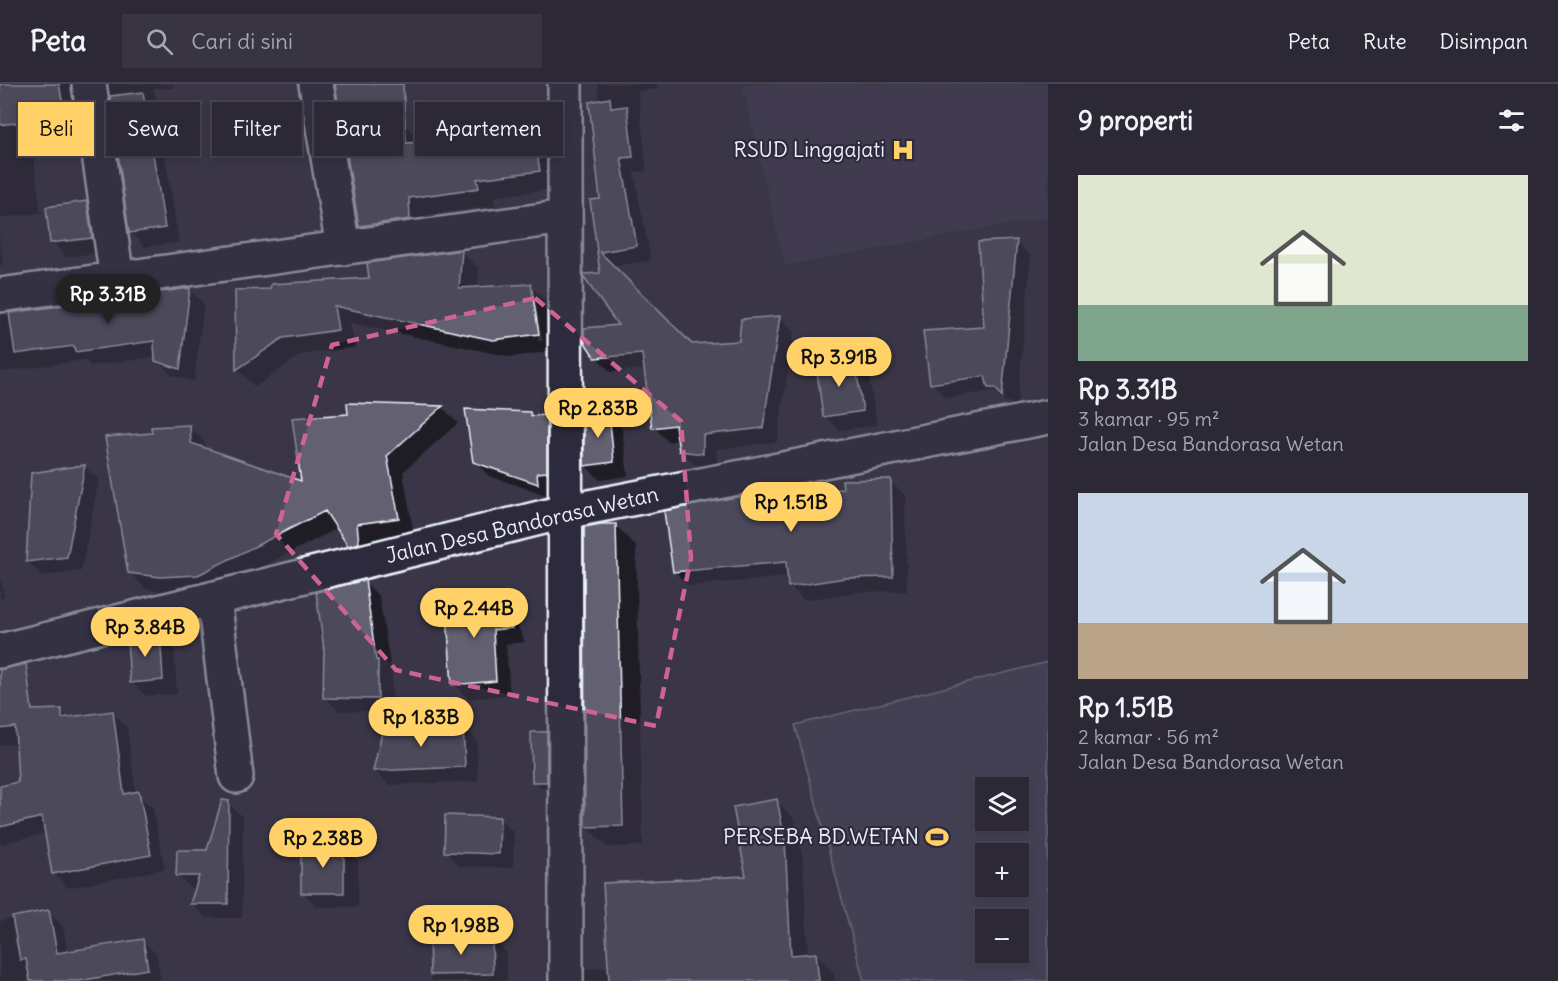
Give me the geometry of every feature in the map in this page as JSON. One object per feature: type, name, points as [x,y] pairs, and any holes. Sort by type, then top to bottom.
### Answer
[{"type":"street","points":[[89,84],[117,279]]},
{"type":"street","points":[[316,84],[343,248]]},
{"type":"street","points":[[565,84],[566,981]]},
{"type":"street","points":[[0,295],[565,217]]},
{"type":"street","name":"Jalan Desa Bandorasa Wetan","points":[[0,651],[564,512],[1048,417]]},
{"type":"street","points":[[214,598],[236,776]]},
{"type":"highlighted area","points":[[535,298],[681,421],[691,558],[656,726],[396,670],[276,534],[332,345]]},
{"type":"shaded area","name":"RSUD Linggajati","points":[[742,84],[1048,84],[1048,217],[785,266]]},
{"type":"shaded area","name":"PERSEBA BD.WETAN","points":[[1048,662],[1048,981],[864,981],[795,725]]},
{"type":"building","points":[[0,84],[59,84],[62,102],[18,102],[18,123],[0,125]]},
{"type":"building","points":[[335,84],[403,84],[406,143],[415,142],[415,156],[537,156],[540,171],[477,179],[479,188],[409,198],[410,219],[359,226],[347,156],[403,156],[403,102],[338,102]]},
{"type":"building","points":[[143,92],[145,102],[111,102],[110,96]]},
{"type":"building","points":[[610,98],[611,108],[627,106],[633,157],[621,158],[637,246],[600,252],[692,344],[739,341],[741,319],[780,316],[763,428],[703,435],[703,454],[679,451],[675,425],[652,428],[642,354],[595,358],[584,341],[584,328],[618,325],[584,278],[584,274],[600,273],[590,200],[600,199],[589,102]]},
{"type":"building","points":[[118,156],[153,156],[165,228],[129,233]]},
{"type":"building","points":[[87,201],[92,238],[50,243],[46,207]]},
{"type":"building","points":[[1017,240],[1002,397],[995,388],[988,388],[985,376],[930,384],[923,331],[984,327],[978,242]]},
{"type":"building","points":[[462,250],[459,288],[531,284],[539,334],[493,340],[334,306],[338,330],[283,338],[236,370],[235,290],[270,289],[271,284],[369,278],[367,263]]},
{"type":"building","points":[[190,288],[180,369],[155,361],[154,341],[75,352],[74,346],[15,354],[9,313]]},
{"type":"building","points":[[855,361],[863,411],[823,417],[816,364]]},
{"type":"building","points":[[347,403],[443,406],[387,456],[399,518],[357,524],[359,543],[348,546],[325,511],[198,575],[160,577],[128,573],[105,437],[152,433],[151,427],[190,425],[191,443],[301,481],[292,418],[348,414]]},
{"type":"building","points":[[465,409],[530,412],[531,416],[547,415],[547,472],[537,473],[538,484],[473,462]]},
{"type":"building","points":[[609,412],[614,462],[584,466],[584,413]]},
{"type":"building","points":[[85,465],[67,557],[26,562],[31,473]]},
{"type":"building","points":[[891,479],[893,577],[845,578],[788,587],[786,562],[673,572],[664,511],[741,496],[843,489],[842,480]]},
{"type":"building","points":[[616,524],[623,826],[585,827],[584,527]]},
{"type":"building","points":[[365,580],[376,660],[378,660],[378,699],[323,698],[324,649],[316,592]]},
{"type":"building","points":[[498,598],[512,628],[493,630],[496,681],[452,685],[446,602]]},
{"type":"building","points":[[160,631],[163,680],[130,683],[127,639]]},
{"type":"building","points":[[26,664],[32,710],[62,709],[62,718],[113,711],[124,794],[139,791],[151,855],[52,874],[42,817],[0,827],[0,786],[18,782],[15,727],[0,729],[0,669]]},
{"type":"building","points":[[463,725],[465,767],[373,771],[383,728]]},
{"type":"building","points":[[531,732],[547,732],[547,782],[532,782]]},
{"type":"building","points":[[777,799],[785,841],[791,955],[816,953],[819,981],[609,981],[603,883],[746,876],[733,807]]},
{"type":"building","points":[[222,800],[229,801],[228,904],[190,904],[199,876],[176,876],[177,850],[207,850]]},
{"type":"building","points":[[445,815],[500,817],[499,854],[444,852]]},
{"type":"building","points":[[344,845],[344,893],[301,893],[301,846]]},
{"type":"building","points":[[49,910],[57,953],[143,939],[148,969],[79,981],[30,981],[26,959],[20,960],[12,917]]},
{"type":"building","points":[[492,936],[493,974],[430,975],[429,937]]},
{"type":"place","name":"RSUD Linggajati","points":[[903,150]]},
{"type":"place","name":"PERSEBA BD.WETAN","points":[[937,837]]}]
